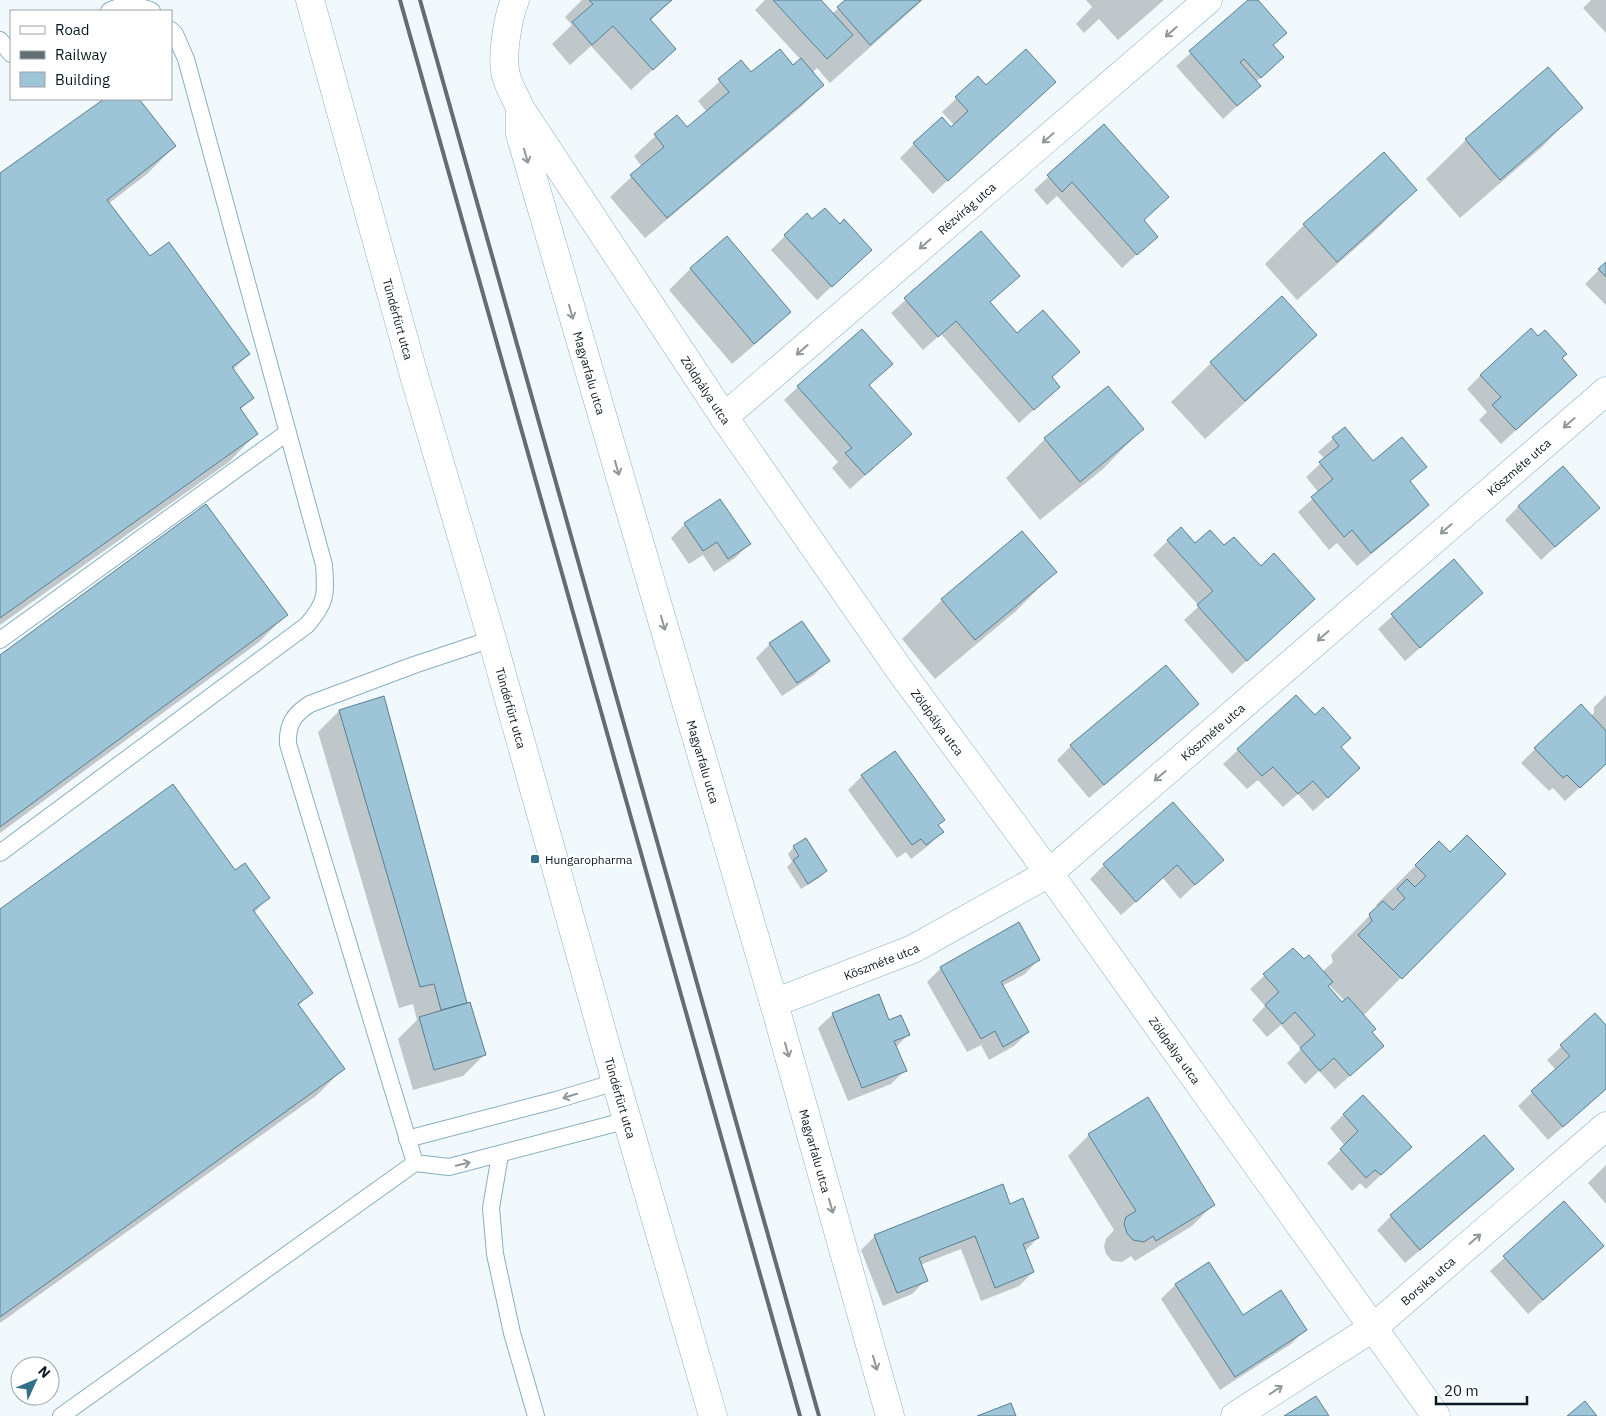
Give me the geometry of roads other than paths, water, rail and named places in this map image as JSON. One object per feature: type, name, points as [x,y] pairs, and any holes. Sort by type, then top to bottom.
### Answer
[{"type":"street","name":"Tündérfürt utca","points":[[310,0],[616,1082],[713,1416]]},
{"type":"street","name":"Zöldpálya utca","points":[[515,0],[511,8],[505,38],[505,74],[520,108],[724,417],[901,672],[1049,873],[1436,1416]]},
{"type":"street","name":"Rézvirág utca","points":[[724,417],[1208,0]]},
{"type":"street","name":"Magyarfalu utca","points":[[520,108],[520,134],[774,1003],[890,1416]]},
{"type":"street","name":"Köszméte utca","points":[[774,1003],[913,949],[1049,873],[1606,391]]},
{"type":"street","name":"Borsika utca","points":[[1235,1416],[1374,1327],[1606,1126]]},
{"type":"lane","points":[[113,10],[128,5],[141,6],[150,10]]},
{"type":"lane","points":[[0,853],[299,631],[318,612],[326,591],[324,564],[186,59],[172,31]]},
{"type":"lane","points":[[0,40],[10,53]]},
{"type":"lane","points":[[0,640],[288,432]]},
{"type":"lane","points":[[414,1163],[291,753],[288,734],[290,723],[294,716],[310,704],[414,664],[492,639]]},
{"type":"lane","points":[[407,1139],[556,1100],[616,1082]]},
{"type":"lane","points":[[61,1416],[414,1163],[449,1167],[628,1120]]},
{"type":"lane","points":[[500,1155],[491,1208],[494,1254],[512,1333],[536,1416]]},
{"type":"railway","points":[[400,0],[800,1416]]},
{"type":"railway","points":[[420,0],[819,1416]]},
{"type":"place","name":"Hungaropharma","points":[[535,859]]}]
